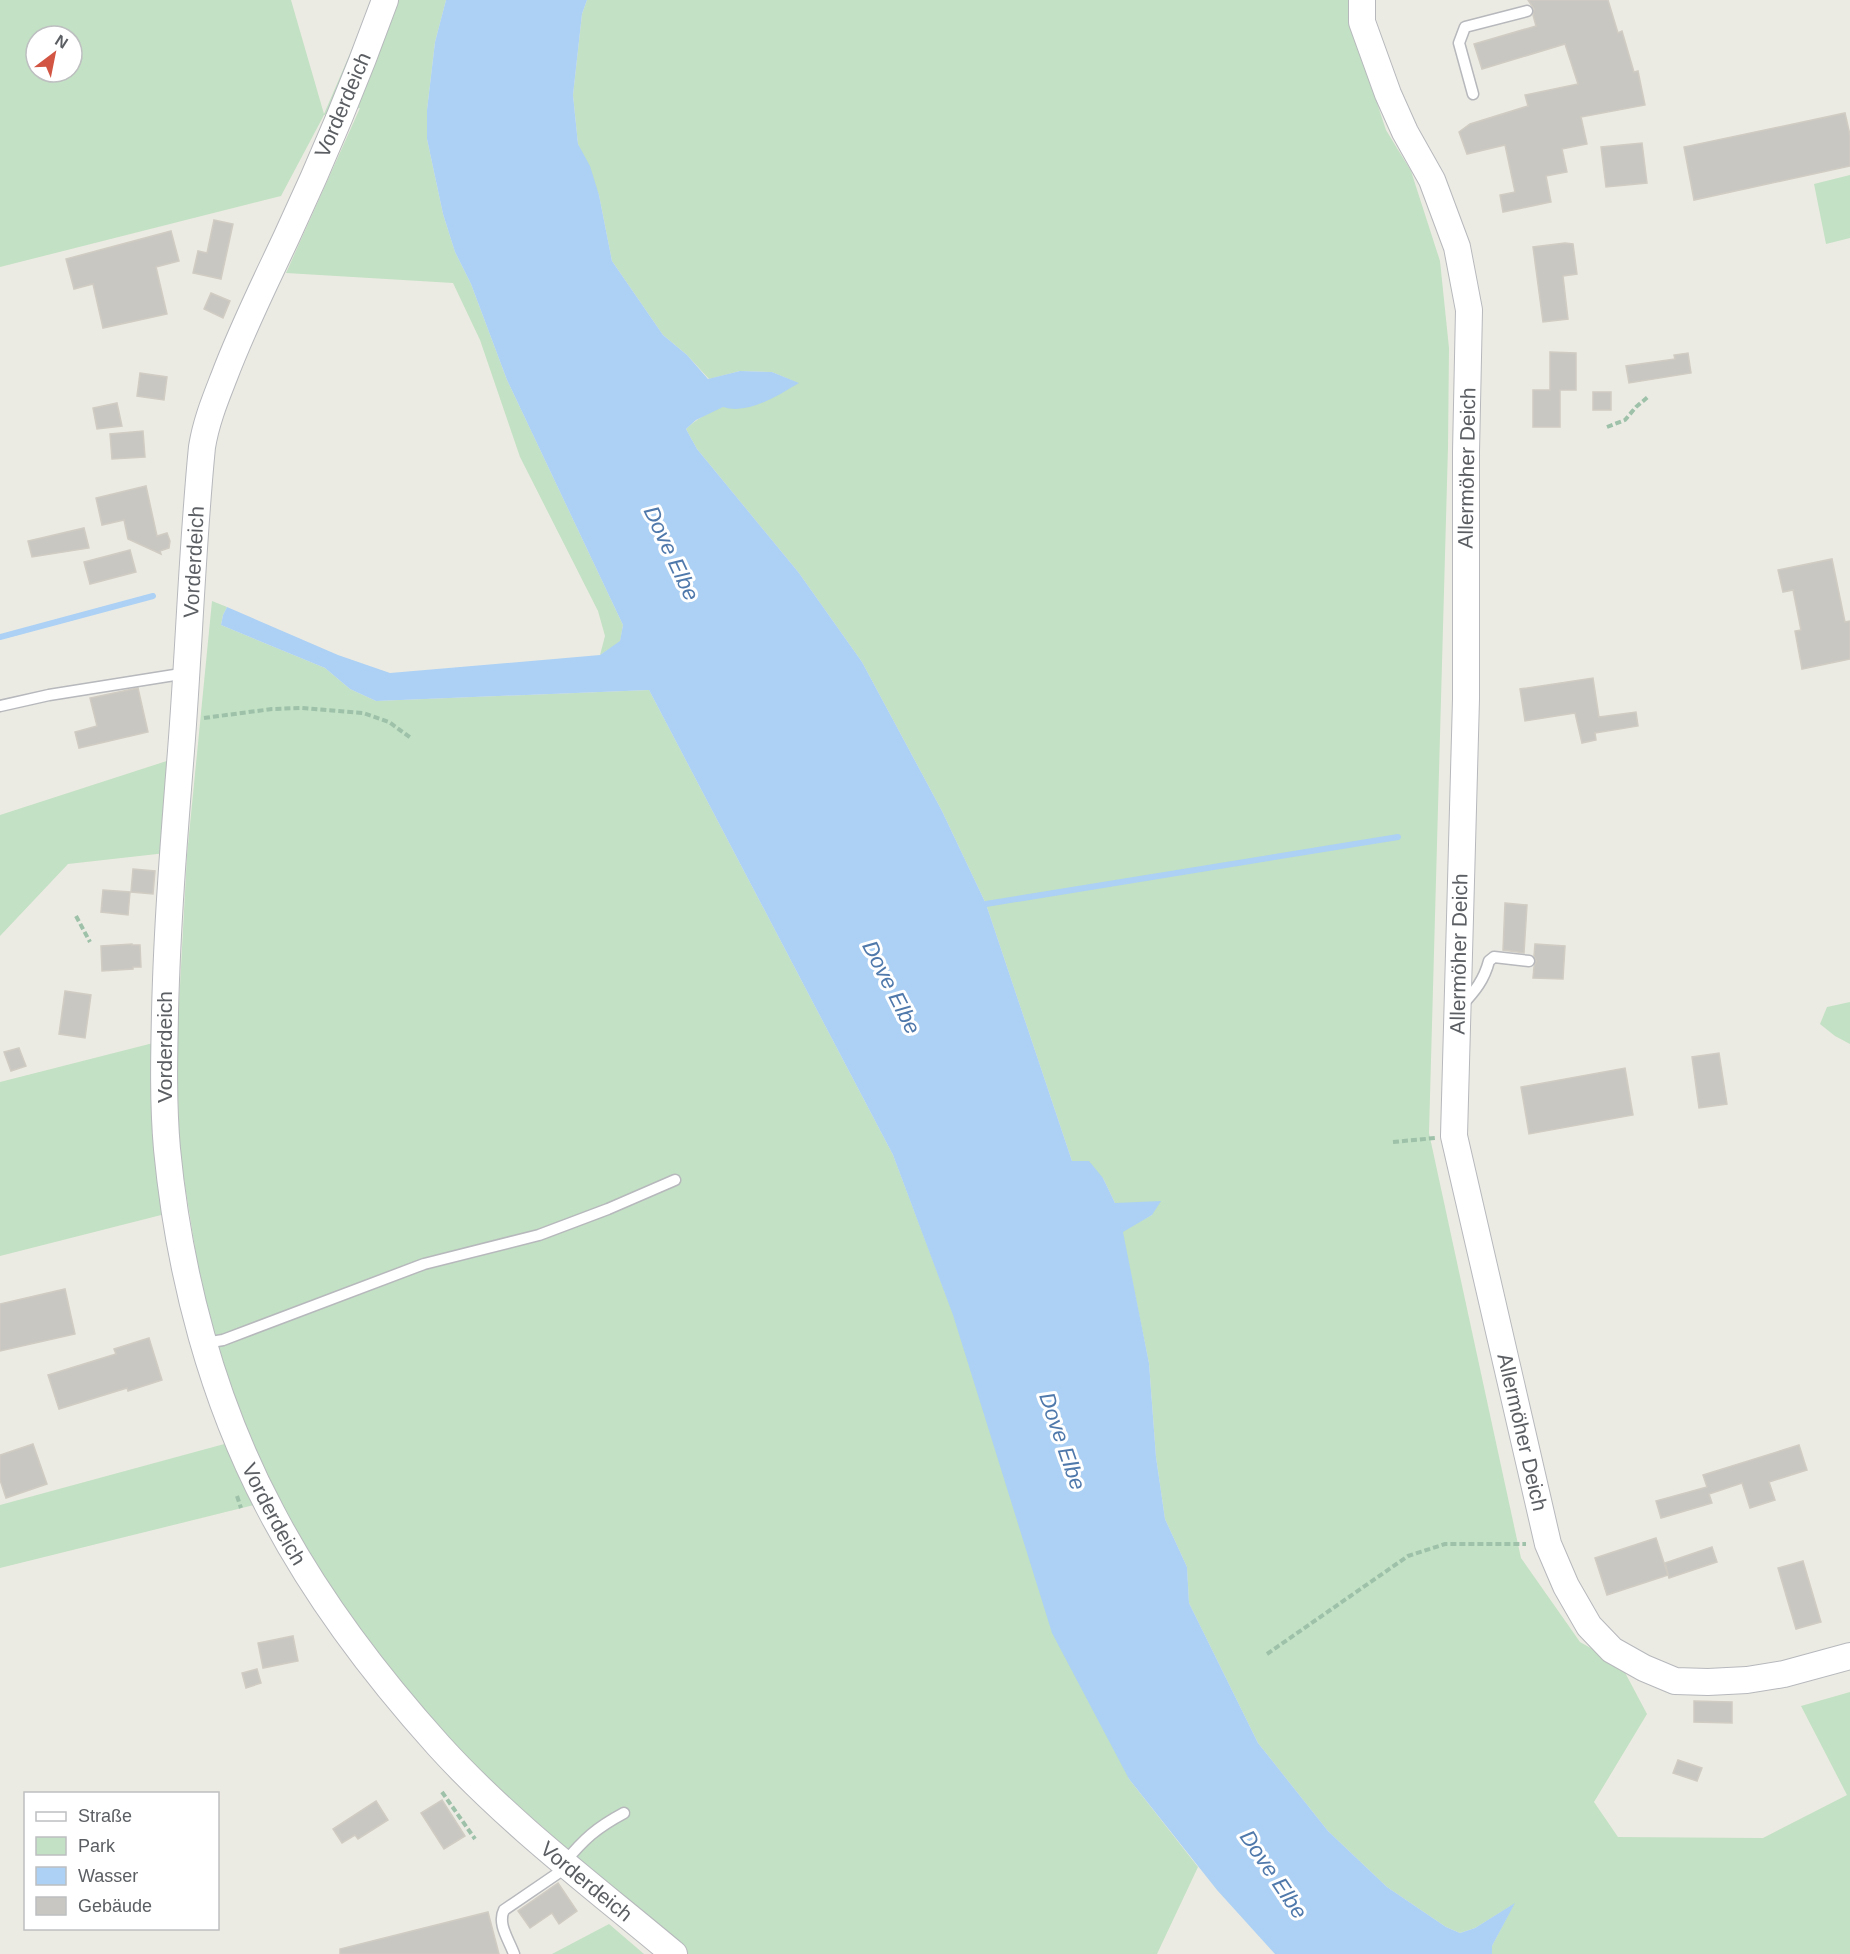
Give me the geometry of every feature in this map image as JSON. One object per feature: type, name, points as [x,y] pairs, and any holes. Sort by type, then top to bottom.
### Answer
[{"type":"street","name":"Vorderdeich","points":[[385,0],[342,110],[287,236],[250,313],[205,428],[198,480],[166,969],[165,1100],[168,1150],[177,1221],[190,1294],[204,1344],[232,1423],[256,1481],[293,1552],[335,1615],[376,1670],[437,1744],[481,1791],[674,1954]]},
{"type":"street","name":"Allermöher Deich","points":[[1362,0],[1362,22],[1388,94],[1405,132],[1432,180],[1457,247],[1469,310],[1466,452],[1466,699],[1454,1136],[1548,1544],[1566,1586],[1589,1626],[1612,1650],[1675,1682],[1747,1680],[1784,1674],[1850,1656]]},
{"type":"lane","points":[[1473,94],[1459,43],[1465,27],[1527,11]]},
{"type":"lane","points":[[0,706],[49,695],[187,673]]},
{"type":"lane","points":[[1458,1010],[1478,988],[1489,961],[1494,957],[1529,960]]},
{"type":"lane","points":[[204,1344],[224,1340],[424,1264],[539,1235],[609,1209],[675,1180]]},
{"type":"lane","points":[[514,1954],[502,1924],[501,1916],[504,1910],[566,1865],[581,1842],[599,1827],[624,1813]]},
{"type":"path","points":[[1607,427],[1625,420],[1649,396]]},
{"type":"path","points":[[183,722],[272,709],[301,708],[363,713],[389,722],[411,738]]},
{"type":"path","points":[[76,916],[90,942]]},
{"type":"path","points":[[1392,1142],[1454,1136]]},
{"type":"path","points":[[1267,1654],[1408,1556],[1445,1544],[1548,1544]]},
{"type":"path","points":[[442,1792],[475,1839]]},
{"type":"green space","points":[[0,0],[291,0],[324,114],[373,0],[446,0],[435,42],[427,110],[427,139],[443,214],[455,252],[471,284],[507,380],[623,625],[620,642],[600,655],[605,636],[598,611],[520,457],[480,340],[453,283],[286,273],[360,108],[324,115],[281,196],[0,267]]},
{"type":"green space","points":[[587,0],[1349,0],[1353,31],[1386,130],[1411,171],[1440,261],[1449,348],[1448,447],[1429,1133],[1521,1558],[1580,1642],[1621,1665],[1647,1714],[1594,1802],[1618,1837],[1763,1838],[1847,1795],[1801,1706],[1850,1692],[1850,1954],[1492,1954],[1492,1946],[1514,1904],[1475,1928],[1460,1933],[1446,1927],[1387,1887],[1328,1831],[1258,1743],[1189,1603],[1187,1567],[1165,1519],[1156,1457],[1149,1363],[1122,1231],[1152,1215],[1115,1203],[1103,1178],[1072,1161],[986,904],[942,811],[862,662],[799,573],[697,449],[686,429],[710,412],[724,406],[798,383],[772,372],[740,371],[709,379],[687,355],[663,335],[612,261],[599,195],[578,144],[573,95],[582,14]]},
{"type":"green space","points":[[1850,175],[1850,238],[1826,244],[1814,184]]},
{"type":"green space","points":[[212,601],[227,607],[221,625],[325,668],[350,689],[376,701],[649,690],[893,1155],[1129,1779],[1198,1867],[1157,1954],[679,1954],[562,1844],[438,1735],[328,1589],[282,1509],[242,1426],[202,1292],[179,1148],[177,1041],[187,855]]},
{"type":"green space","points":[[179,757],[175,852],[68,864],[0,936],[0,815]]},
{"type":"green space","points":[[1850,1002],[1850,1044],[1820,1024],[1827,1007]]},
{"type":"green space","points":[[161,1041],[173,1212],[0,1256],[0,1082]]},
{"type":"green space","points":[[228,1443],[258,1504],[0,1568],[0,1505]]},
{"type":"green space","points":[[609,1924],[644,1954],[552,1954]]},
{"type":"water","name":"Dove Elbe","points":[[446,0],[587,0],[582,14],[573,95],[578,144],[590,166],[599,195],[612,261],[663,335],[687,355],[708,379],[740,371],[772,372],[799,383],[762,403],[733,409],[723,407],[696,420],[686,429],[697,449],[799,573],[862,662],[942,811],[986,904],[1072,1161],[1089,1161],[1103,1178],[1115,1203],[1161,1201],[1152,1215],[1123,1232],[1149,1363],[1156,1457],[1165,1519],[1187,1567],[1189,1603],[1258,1743],[1328,1831],[1387,1887],[1446,1927],[1460,1933],[1475,1928],[1515,1903],[1492,1946],[1492,1954],[1275,1954],[1217,1890],[1129,1779],[1052,1633],[953,1315],[893,1155],[649,690],[376,701],[350,689],[325,668],[221,625],[227,607],[338,655],[390,673],[600,655],[620,641],[623,625],[507,380],[471,284],[455,252],[443,214],[427,139],[427,110],[435,42]]},
{"type":"building","points":[[1528,0],[1608,0],[1618,33],[1622,31],[1634,72],[1638,71],[1645,105],[1581,117],[1587,144],[1562,149],[1567,172],[1546,176],[1551,202],[1503,212],[1500,195],[1515,192],[1505,145],[1467,154],[1459,132],[1470,124],[1528,106],[1525,95],[1578,84],[1565,44],[1482,69],[1474,44],[1536,26],[1534,9]]},
{"type":"building","points":[[1845,113],[1850,135],[1850,166],[1694,200],[1684,147]]},
{"type":"building","points":[[1642,143],[1647,183],[1606,187],[1601,147]]},
{"type":"building","points":[[214,220],[233,224],[221,279],[193,273],[198,251],[207,253]]},
{"type":"building","points":[[171,231],[179,261],[156,267],[167,314],[103,328],[93,284],[74,289],[66,259]]},
{"type":"building","points":[[1573,244],[1577,274],[1563,276],[1568,319],[1543,322],[1533,247]]},
{"type":"building","points":[[211,293],[230,301],[223,318],[204,309]]},
{"type":"building","points":[[1550,352],[1576,353],[1576,390],[1560,390],[1560,427],[1533,427],[1533,390],[1550,390]]},
{"type":"building","points":[[1688,353],[1691,373],[1629,383],[1626,366],[1675,359],[1674,355]]},
{"type":"building","points":[[140,373],[167,377],[164,400],[137,396]]},
{"type":"building","points":[[1593,392],[1611,392],[1611,410],[1593,410]]},
{"type":"building","points":[[117,403],[122,426],[97,429],[93,408]]},
{"type":"building","points":[[143,431],[145,457],[112,459],[110,434]]},
{"type":"building","points":[[146,486],[157,536],[167,533],[170,541],[169,548],[160,551],[161,554],[128,539],[124,520],[102,525],[96,498]]},
{"type":"building","points":[[84,528],[89,548],[32,557],[28,541]]},
{"type":"building","points":[[130,550],[136,572],[90,584],[84,562]]},
{"type":"building","points":[[1832,559],[1845,622],[1850,621],[1850,659],[1802,669],[1795,631],[1801,630],[1793,590],[1783,592],[1778,570]]},
{"type":"building","points":[[1593,678],[1599,717],[1636,712],[1638,726],[1595,733],[1596,740],[1582,743],[1575,713],[1525,721],[1520,689]]},
{"type":"building","points":[[138,688],[148,732],[79,748],[75,732],[97,726],[90,698]]},
{"type":"building","points":[[133,869],[155,871],[153,894],[131,892]]},
{"type":"building","points":[[103,890],[130,892],[128,915],[101,912]]},
{"type":"building","points":[[1505,903],[1527,905],[1524,953],[1503,950]]},
{"type":"building","points":[[1535,944],[1565,946],[1563,979],[1533,978],[1536,961]]},
{"type":"building","points":[[140,945],[141,967],[102,971],[101,946]]},
{"type":"building","points":[[65,991],[91,995],[85,1038],[59,1034]]},
{"type":"building","points":[[19,1048],[26,1066],[11,1071],[4,1052]]},
{"type":"building","points":[[1719,1053],[1727,1104],[1699,1108],[1692,1057]]},
{"type":"building","points":[[1625,1068],[1633,1115],[1529,1134],[1521,1087]]},
{"type":"building","points":[[65,1289],[75,1334],[0,1351],[0,1304]]},
{"type":"building","points":[[149,1338],[162,1380],[59,1409],[48,1375],[116,1354],[114,1349]]},
{"type":"building","points":[[33,1444],[47,1484],[6,1498],[0,1480],[0,1455]]},
{"type":"building","points":[[1799,1445],[1807,1470],[1769,1482],[1775,1500],[1750,1508],[1742,1483],[1709,1494],[1712,1503],[1661,1518],[1656,1501],[1707,1487],[1703,1475]]},
{"type":"building","points":[[1656,1538],[1668,1575],[1607,1595],[1595,1558]]},
{"type":"building","points":[[1712,1547],[1717,1562],[1669,1578],[1665,1563]]},
{"type":"building","points":[[1803,1561],[1821,1622],[1796,1629],[1778,1568]]},
{"type":"building","points":[[293,1636],[298,1661],[263,1668],[258,1643]]},
{"type":"building","points":[[257,1669],[261,1683],[246,1688],[242,1673]]},
{"type":"building","points":[[1694,1701],[1732,1702],[1732,1723],[1694,1722]]},
{"type":"building","points":[[1678,1760],[1702,1768],[1697,1781],[1673,1773]]},
{"type":"building","points":[[442,1800],[465,1836],[444,1849],[421,1813]]},
{"type":"building","points":[[376,1801],[388,1820],[358,1839],[355,1835],[342,1843],[333,1829]]},
{"type":"building","points":[[558,1883],[577,1911],[559,1924],[552,1913],[530,1928],[518,1911]]},
{"type":"building","points":[[488,1912],[499,1954],[340,1954],[340,1949]]},
{"type":"waterway","points":[[0,637],[153,596]]},
{"type":"waterway","points":[[986,904],[1398,837]]}]
